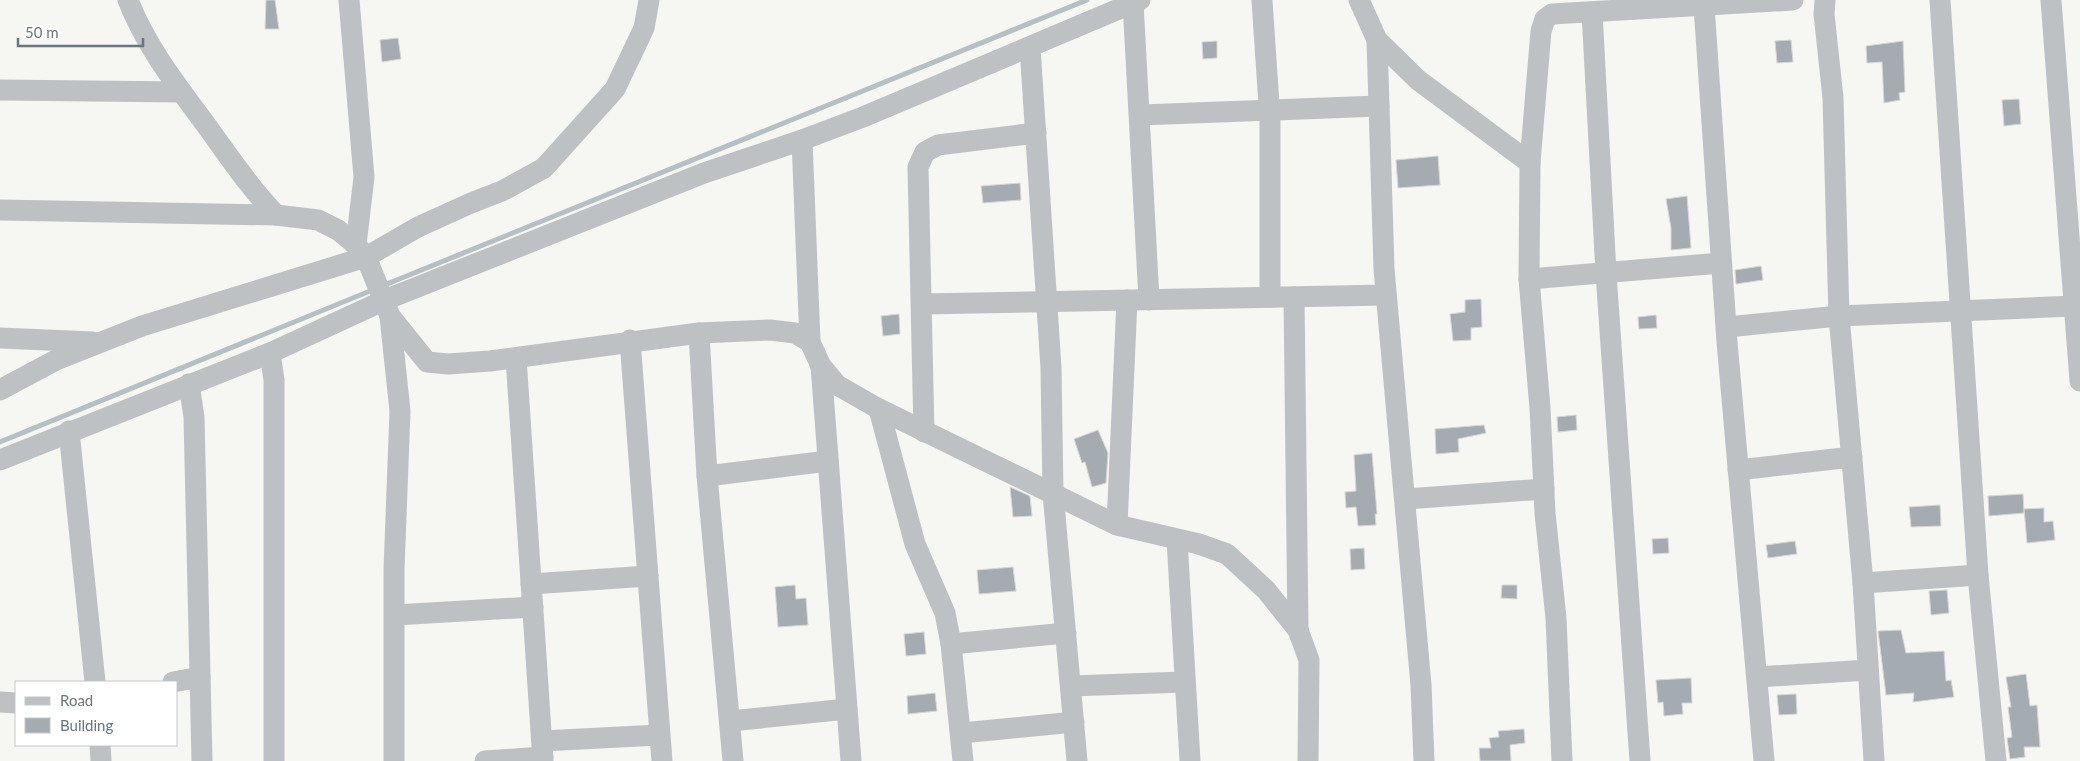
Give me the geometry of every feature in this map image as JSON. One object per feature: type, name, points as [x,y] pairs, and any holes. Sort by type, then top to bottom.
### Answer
[{"type":"street","points":[[128,0],[138,27],[152,50],[235,168],[276,215]]},
{"type":"street","points":[[349,0],[364,177],[361,251]]},
{"type":"street","points":[[0,390],[56,360],[142,326],[361,251],[502,191],[544,168],[615,89],[644,28],[649,0]]},
{"type":"street","points":[[1262,0],[1270,109],[1270,297]]},
{"type":"street","points":[[1359,0],[1377,40],[1418,80],[1530,163]]},
{"type":"street","points":[[1562,761],[1556,618],[1544,490],[1529,279],[1530,163],[1541,31],[1545,19],[1552,14],[1793,0]]},
{"type":"street","points":[[1825,0],[1833,98],[1839,316],[1863,583],[1874,761]]},
{"type":"street","points":[[1940,0],[1978,574],[1996,761]]},
{"type":"street","points":[[2051,0],[2074,239],[2074,306],[2080,380]]},
{"type":"street","points":[[0,460],[189,384],[388,308],[704,173],[802,140],[1030,47],[1136,1],[1149,300]]},
{"type":"street","points":[[1704,6],[1721,263],[1764,761]]},
{"type":"street","points":[[1592,12],[1606,272],[1640,761]]},
{"type":"street","points":[[1377,40],[1386,295],[1406,499],[1421,685],[1424,761]]},
{"type":"street","points":[[1030,47],[1051,368],[1053,492],[1077,761]]},
{"type":"street","points":[[0,90],[182,92]]},
{"type":"street","points":[[1141,115],[1379,106]]},
{"type":"street","points":[[924,432],[918,167],[925,152],[938,145],[1036,133]]},
{"type":"street","points":[[802,140],[810,342],[821,366],[838,385],[879,409],[1053,492],[1117,525],[1199,544],[1227,554],[1266,590],[1298,630],[1309,660],[1308,761]]},
{"type":"street","points":[[0,210],[276,215],[318,220],[338,230],[361,251],[388,308],[428,362],[448,364],[516,358],[592,348],[630,340],[699,333],[770,330],[795,333],[810,342]]},
{"type":"street","points":[[1529,279],[1721,263]]},
{"type":"street","points":[[922,304],[1386,295]]},
{"type":"street","points":[[1294,297],[1298,630]]},
{"type":"street","points":[[1117,525],[1127,300]]},
{"type":"street","points":[[1728,327],[1839,316],[2074,306]]},
{"type":"street","points":[[388,308],[400,411],[394,570],[396,615],[394,761]]},
{"type":"street","points":[[699,333],[707,476],[734,761]]},
{"type":"street","points":[[0,338],[101,342]]},
{"type":"street","points":[[630,340],[662,761]]},
{"type":"street","points":[[270,353],[274,380],[274,761]]},
{"type":"street","points":[[516,358],[542,753]]},
{"type":"street","points":[[821,366],[851,761]]},
{"type":"street","points":[[189,384],[194,417],[202,761]]},
{"type":"street","points":[[879,409],[915,544],[945,613],[951,644],[962,733],[963,761]]},
{"type":"street","points":[[70,431],[95,681]]},
{"type":"street","points":[[1738,470],[1852,457]]},
{"type":"street","points":[[707,476],[828,461]]},
{"type":"street","points":[[1406,499],[1544,490]]},
{"type":"street","points":[[1176,540],[1190,761]]},
{"type":"street","points":[[1863,583],[1978,574]]},
{"type":"street","points":[[531,584],[648,576]]},
{"type":"street","points":[[396,615],[532,607]]},
{"type":"street","points":[[951,644],[1066,633]]},
{"type":"street","points":[[1757,677],[1868,670]]},
{"type":"street","points":[[178,681],[200,677]]},
{"type":"street","points":[[1071,686],[1184,682]]},
{"type":"street","points":[[0,702],[15,703]]},
{"type":"street","points":[[731,721],[847,709]]},
{"type":"street","points":[[962,733],[1074,722]]},
{"type":"street","points":[[485,761],[659,735]]},
{"type":"street","points":[[100,746],[101,761]]},
{"type":"building","points":[[266,0],[275,0],[279,29],[265,29]]},
{"type":"building","points":[[398,38],[401,59],[382,62],[380,40]]},
{"type":"building","points":[[1791,40],[1793,62],[1777,63],[1775,41]]},
{"type":"building","points":[[1217,41],[1217,58],[1203,59],[1202,42]]},
{"type":"building","points":[[1903,41],[1905,92],[1899,93],[1900,100],[1884,103],[1882,62],[1867,63],[1866,46]]},
{"type":"building","points":[[2019,99],[2021,124],[2004,126],[2002,100]]},
{"type":"building","points":[[1438,156],[1440,185],[1398,188],[1396,160]]},
{"type":"building","points":[[1020,183],[1021,200],[983,203],[981,186]]},
{"type":"building","points":[[1687,196],[1691,248],[1671,250],[1671,228],[1666,199]]},
{"type":"building","points":[[1761,266],[1763,280],[1736,284],[1735,270]]},
{"type":"building","points":[[1481,299],[1482,327],[1471,328],[1471,340],[1453,341],[1450,314],[1465,312],[1465,300]]},
{"type":"building","points":[[899,314],[900,334],[883,336],[881,316]]},
{"type":"building","points":[[1656,315],[1657,328],[1639,329],[1638,317]]},
{"type":"building","points":[[1576,415],[1577,430],[1558,432],[1557,417]]},
{"type":"building","points":[[1484,425],[1486,433],[1458,439],[1459,452],[1436,454],[1435,429]]},
{"type":"building","points":[[1098,430],[1108,453],[1106,483],[1092,487],[1085,462],[1082,463],[1074,439]]},
{"type":"building","points":[[1372,453],[1377,514],[1375,514],[1376,525],[1358,526],[1356,507],[1346,508],[1345,492],[1356,491],[1354,455]]},
{"type":"building","points":[[1010,487],[1030,496],[1032,516],[1013,517]]},
{"type":"building","points":[[2023,494],[2024,513],[1989,516],[1988,496]]},
{"type":"building","points":[[1940,505],[1941,526],[1911,527],[1909,507]]},
{"type":"building","points":[[2044,508],[2044,522],[2053,521],[2055,540],[2027,543],[2024,509]]},
{"type":"building","points":[[1668,538],[1669,553],[1653,554],[1652,539]]},
{"type":"building","points":[[1795,541],[1797,554],[1768,558],[1766,545]]},
{"type":"building","points":[[1364,548],[1365,569],[1351,570],[1350,549]]},
{"type":"building","points":[[1013,567],[1016,591],[979,594],[977,570]]},
{"type":"building","points":[[795,585],[796,599],[806,598],[808,625],[778,627],[775,587]]},
{"type":"building","points":[[1502,585],[1517,585],[1517,599],[1501,598]]},
{"type":"building","points":[[1947,590],[1949,613],[1931,615],[1929,591]]},
{"type":"building","points":[[1901,630],[1906,653],[1944,651],[1946,681],[1951,680],[1954,697],[1913,702],[1914,693],[1886,695],[1878,631]]},
{"type":"building","points":[[924,632],[926,654],[906,656],[904,634]]},
{"type":"building","points":[[2026,674],[2030,706],[2037,705],[2040,747],[2024,747],[2025,757],[2010,759],[2007,738],[2012,737],[2008,707],[2011,707],[2006,677]]},
{"type":"building","points":[[1691,678],[1692,703],[1682,703],[1683,714],[1664,716],[1663,702],[1658,703],[1656,680]]},
{"type":"building","points":[[935,693],[937,711],[908,714],[907,696]]},
{"type":"building","points":[[1796,694],[1797,714],[1779,715],[1777,695]]},
{"type":"building","points":[[1524,729],[1525,743],[1510,745],[1511,761],[1480,761],[1479,748],[1491,748],[1489,738],[1499,737],[1498,731]]},
{"type":"waterway","points":[[382,286],[1087,0]]},
{"type":"waterway","points":[[0,442],[375,289]]}]
